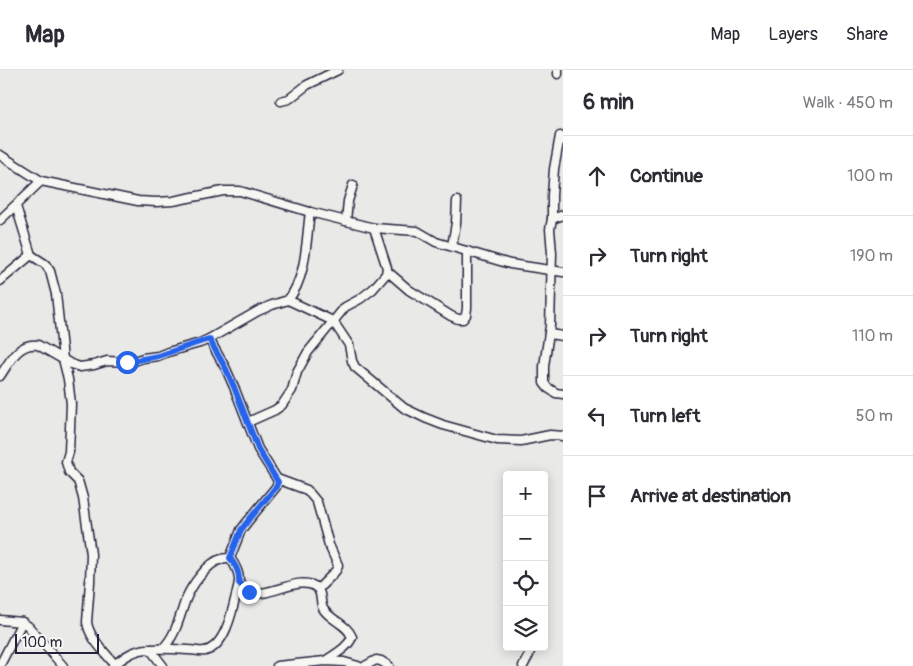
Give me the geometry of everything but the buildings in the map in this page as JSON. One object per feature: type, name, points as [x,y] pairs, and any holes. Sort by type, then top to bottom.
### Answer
[{"type":"street","points":[[281,101],[289,99],[307,85],[338,70]]},
{"type":"street","points":[[560,136],[554,169],[552,195],[549,334],[544,366],[544,383],[552,390],[563,394]]},
{"type":"street","points":[[0,155],[41,182],[138,201],[156,202],[173,201],[223,191],[240,192],[374,228],[417,231],[436,242],[510,264],[563,272]]},
{"type":"street","points":[[0,220],[41,182]]},
{"type":"street","points":[[346,221],[348,201],[353,185]]},
{"type":"street","points":[[452,246],[457,201]]},
{"type":"street","points":[[16,206],[31,255],[45,264],[50,270],[56,294],[70,404],[69,452],[66,462],[69,472],[79,484],[91,554],[87,622],[88,628],[114,665],[133,652],[142,649],[163,648],[205,651],[213,647],[228,626],[239,583],[238,571],[230,558]]},
{"type":"street","points":[[0,376],[11,359],[27,345],[38,345],[75,366],[94,365],[107,361],[127,362],[158,356],[209,339],[258,311],[288,300],[296,287],[304,262],[310,212]]},
{"type":"street","points":[[552,219],[563,215]]},
{"type":"street","points":[[374,228],[387,271],[409,290],[458,319],[463,319],[467,308],[467,251]]},
{"type":"street","points":[[0,281],[31,255]]},
{"type":"street","points":[[248,422],[276,410],[282,404],[292,390],[297,372],[308,352],[345,307],[373,289],[387,271]]},
{"type":"street","points":[[288,300],[333,321],[349,345],[355,367],[397,403],[411,412],[443,425],[497,440],[521,442],[550,436],[563,436]]},
{"type":"street","points":[[549,334],[563,336]]},
{"type":"street","points":[[209,339],[226,369],[258,449],[278,482],[241,530],[230,558]]},
{"type":"street","points":[[277,479],[307,490],[317,502],[329,546],[338,565],[333,574],[318,589]]},
{"type":"street","points":[[163,648],[172,636],[182,615],[186,598],[195,583],[210,566],[223,558],[230,558]]},
{"type":"street","points":[[239,583],[252,593],[269,592],[292,584],[312,586],[318,589]]},
{"type":"street","points":[[318,589],[322,608],[344,626],[352,637],[348,644],[325,661]]},
{"type":"street","points":[[0,620],[22,622],[28,626],[64,666]]},
{"type":"street","points":[[0,665],[22,622]]},
{"type":"street","points":[[150,649],[163,666]]},
{"type":"street","points":[[523,666],[530,651]]},
{"type":"street","points":[[365,666],[376,660],[389,666]]},
{"type":"street","points":[[277,666],[325,661],[344,662],[358,666]]},
{"type":"route","points":[[127,362],[158,356],[209,339],[226,369],[258,449],[278,482],[271,494],[241,530],[230,558],[238,571],[239,583],[249,592]]}]
